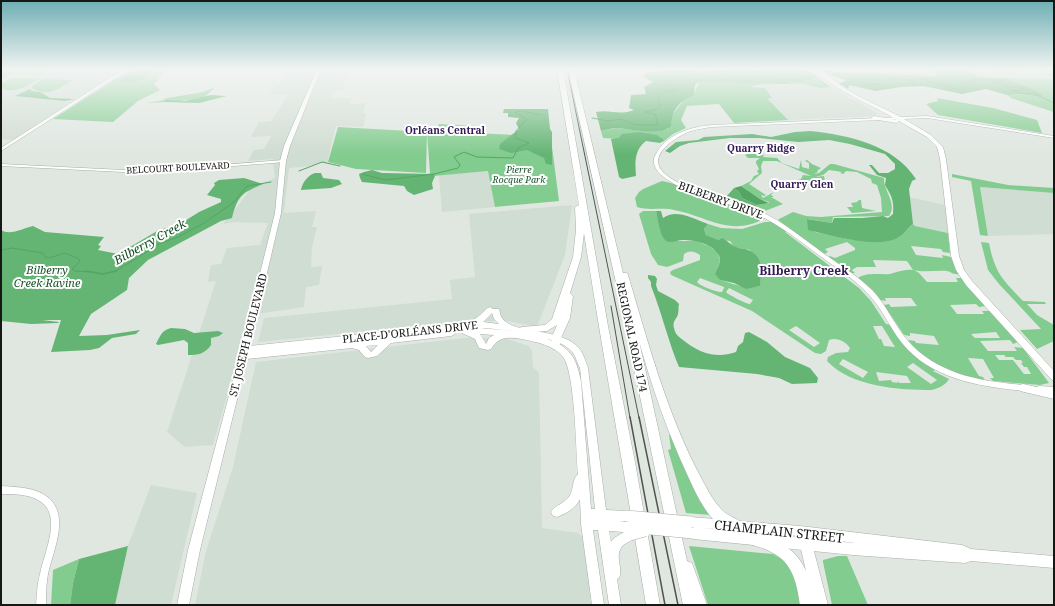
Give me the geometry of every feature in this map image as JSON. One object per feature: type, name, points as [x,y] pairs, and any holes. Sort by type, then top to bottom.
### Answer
[{"type":"highway","points":[[565,97],[653,605]]},
{"type":"highway","name":"REGIONAL ROAD 174","points":[[578,97],[628,314],[690,605]]},
{"type":"highway","points":[[522,330],[540,330],[554,324],[577,257],[580,230],[578,181],[573,145]]},
{"type":"highway","points":[[597,182],[653,373],[673,432],[703,493],[714,510],[722,519],[737,526]]},
{"type":"highway","points":[[556,342],[565,318],[573,271]]},
{"type":"highway","points":[[628,314],[687,569],[700,605]]},
{"type":"highway","points":[[756,540],[777,546],[792,557],[801,577],[807,605]]},
{"type":"highway","points":[[806,545],[820,605]]},
{"type":"main road","name":"ST. JOSEPH BOULEVARD","points":[[183,605],[194,546],[280,206],[287,144],[307,97]]},
{"type":"main road","points":[[858,97],[929,136],[940,147],[943,159],[955,256],[960,270],[969,283],[1054,377]]},
{"type":"main road","points":[[866,102],[897,119]]},
{"type":"main road","points":[[886,112],[909,117]]},
{"type":"main road","points":[[874,118],[897,119]]},
{"type":"main road","points":[[493,311],[508,331],[492,340],[485,346],[477,335],[462,329],[479,322],[493,311]]},
{"type":"main road","name":"PLACE-D'ORLÉANS DRIVE","points":[[244,353],[252,356],[350,345],[462,329]]},
{"type":"main road","name":"PLACE-D'ORLÉANS DRIVE","points":[[244,353],[462,329],[484,331],[522,330],[556,342]]},
{"type":"main road","name":"PLACE-D'ORLÉANS DRIVE","points":[[508,331],[545,342],[566,343],[576,351],[584,368],[601,519],[616,605]]},
{"type":"main road","points":[[350,345],[362,348],[371,355],[388,340]]},
{"type":"main road","points":[[556,342],[574,367],[587,519],[598,605]]},
{"type":"main road","points":[[1023,388],[1054,395]]},
{"type":"main road","points":[[557,512],[569,506],[576,496],[579,482],[581,451]]},
{"type":"main road","name":"CHAMPLAIN STREET","points":[[587,519],[601,519],[629,526],[652,529],[806,545],[965,557],[971,555]]},
{"type":"main road","name":"CHAMPLAIN STREET","points":[[629,526],[690,522],[800,531],[962,551],[971,555],[1054,562]]},
{"type":"main road","points":[[616,605],[613,552],[614,546],[629,526]]},
{"type":"street","points":[[1,150],[83,97]]},
{"type":"street","name":"BILBERRY DRIVE","points":[[1054,137],[940,118],[909,117],[897,119],[874,118],[700,128],[686,131],[676,137],[657,154],[655,164],[660,172],[675,183],[762,214],[777,222],[868,290],[908,346],[933,365],[951,375],[968,381],[993,386],[1054,390]]},
{"type":"street","name":"BELCOURT BOULEVARD","points":[[1,165],[144,172],[284,161]]},
{"type":"street","points":[[1,490],[40,496],[49,504],[54,513],[55,527],[44,574],[41,605]]},
{"type":"shaded area","points":[[1,97],[79,97],[13,140],[1,139]]},
{"type":"shaded area","points":[[287,97],[352,98],[350,104],[366,103],[363,113],[366,114],[363,127],[336,126],[327,163],[289,168],[284,213],[316,211],[312,227],[317,227],[312,247],[311,267],[322,266],[319,285],[306,287],[304,307],[250,315],[213,445],[185,447],[167,432],[216,281],[208,282],[211,265],[221,264],[227,248],[260,245],[268,223],[234,222],[223,224],[251,188],[275,178],[273,159],[248,161],[254,150],[264,149],[271,136],[251,137],[259,122],[271,121]]},
{"type":"shaded area","points":[[761,97],[849,97],[877,113],[876,116],[788,120],[769,99]]},
{"type":"shaded area","points":[[489,171],[495,207],[442,212],[439,175]]},
{"type":"shaded area","points":[[741,186],[760,199],[769,203],[757,205],[742,198],[739,192],[734,188]]},
{"type":"shaded area","points":[[980,187],[1054,193],[1054,234],[988,236]]},
{"type":"shaded area","points":[[909,197],[945,205],[948,233],[915,226],[913,224]]},
{"type":"shaded area","points":[[572,205],[565,255],[537,327],[508,321],[472,321],[258,342],[264,318],[452,299],[450,280],[475,277],[469,214]]},
{"type":"shaded area","points":[[473,337],[507,339],[529,346],[532,351],[533,367],[539,373],[542,528],[578,533],[584,538],[591,605],[195,605],[206,551],[233,467],[256,362]]},
{"type":"shaded area","points":[[151,485],[197,493],[171,605],[115,605],[128,546]]},
{"type":"green space","points":[[28,97],[75,99],[65,101]]},
{"type":"green space","points":[[87,97],[145,97],[138,101],[113,122],[53,119]]},
{"type":"green space","points":[[201,97],[222,97],[199,103],[164,102],[166,100],[185,101]]},
{"type":"green space","points":[[205,97],[171,102],[144,103],[160,101],[167,98]]},
{"type":"green space","points":[[631,97],[689,97],[677,107],[671,121],[671,126],[667,129],[653,131],[617,128],[601,131],[596,112],[628,112],[634,110],[629,108]]},
{"type":"green space","points":[[686,97],[771,97],[766,99],[768,99],[788,120],[734,123],[719,104],[687,106],[681,120],[686,128],[673,134],[663,142],[603,138],[601,131],[616,128],[645,131],[668,129],[671,117]]},
{"type":"green space","points":[[1010,97],[1054,97],[1054,112]]},
{"type":"green space","points":[[937,98],[993,108],[1037,120],[1042,133],[938,115],[926,104],[938,101]]},
{"type":"green space","points":[[504,109],[548,109],[550,129],[552,132],[552,165],[546,164],[544,158],[527,150],[511,153],[499,149],[500,144],[519,129],[516,123],[519,118],[508,117],[508,113],[503,113]]},
{"type":"green space","name":"Pierre Rocque Park","points":[[439,124],[476,126],[473,133],[516,135],[517,145],[552,147],[559,201],[495,207],[488,171],[433,176],[429,174],[427,133],[426,173],[356,169],[328,162],[338,127],[427,132],[427,130],[436,131]]},
{"type":"green space","points":[[810,131],[840,135],[869,144],[883,150],[907,167],[916,179],[912,181],[909,189],[913,224],[903,234],[890,241],[867,242],[841,238],[808,230],[807,219],[832,223],[834,218],[883,216],[888,218],[893,214],[892,199],[885,185],[886,178],[877,175],[869,165],[872,165],[879,173],[888,173],[895,169],[895,164],[885,154],[850,144],[829,140],[798,142],[760,138],[730,138],[689,143],[680,146],[670,153],[665,151],[676,142],[698,140],[704,137],[752,134],[771,137],[795,132]]},
{"type":"green space","points":[[639,132],[657,135],[664,140],[660,143],[646,141],[639,148],[637,153],[635,166],[636,176],[622,179],[619,177],[611,139],[619,138],[622,134]]},
{"type":"green space","points":[[750,153],[764,155],[763,157],[777,158],[782,163],[799,169],[801,160],[802,167],[809,169],[809,163],[805,161],[807,160],[821,168],[814,174],[819,173],[830,164],[834,164],[884,178],[884,183],[892,207],[889,216],[833,217],[832,223],[808,219],[815,232],[853,240],[899,237],[913,224],[915,226],[948,233],[950,253],[943,252],[941,249],[911,246],[916,255],[943,258],[942,255],[951,257],[959,274],[954,274],[947,271],[914,270],[927,282],[958,282],[956,278],[962,278],[986,306],[979,307],[976,304],[950,305],[957,314],[984,314],[982,311],[991,311],[1018,342],[1013,344],[1010,340],[980,341],[988,351],[1017,351],[1014,347],[1023,348],[1049,383],[1040,385],[993,381],[990,378],[994,378],[983,359],[968,358],[979,376],[983,377],[985,381],[952,372],[933,363],[916,349],[908,340],[915,341],[916,343],[939,345],[934,336],[910,333],[910,336],[904,335],[884,305],[889,304],[891,307],[917,306],[911,298],[885,298],[886,301],[880,300],[858,278],[869,274],[890,274],[904,270],[913,270],[907,261],[873,260],[876,267],[857,267],[852,270],[855,273],[851,273],[829,257],[835,258],[855,250],[855,248],[847,242],[825,249],[828,252],[824,254],[778,220],[793,212],[806,216],[821,217],[882,212],[881,198],[877,185],[872,183],[871,179],[857,172],[846,171],[843,174],[840,173],[842,172],[829,170],[823,175],[815,177],[824,176],[825,182],[798,186],[791,182],[801,179],[803,175],[811,176],[777,161],[763,161],[761,166],[762,173],[749,184],[766,195],[761,195],[763,198],[774,192],[771,195],[774,197],[771,197],[783,204],[765,211],[755,207],[757,205],[769,202],[760,199],[741,186],[751,181],[754,176],[759,174],[757,171],[759,169],[756,161],[760,158],[748,158],[745,155]],"holes":[[[996,332],[1000,338],[975,338],[971,334]],[[995,355],[1004,355],[1006,357],[1013,357],[1016,360],[1021,360],[1023,363],[1021,363],[1024,367],[1027,367],[1031,374],[1024,374],[1013,360],[999,360]]]},
{"type":"green space","points":[[372,170],[382,173],[434,174],[435,176],[432,183],[433,189],[414,195],[407,191],[404,186],[362,182],[359,174]]},
{"type":"green space","points":[[315,173],[321,173],[323,178],[339,180],[342,184],[331,188],[301,190],[306,180]]},
{"type":"green space","points":[[952,174],[1008,185],[1054,188],[1054,193],[980,187],[988,236],[980,235],[971,181],[952,177]]},
{"type":"green space","name":"Bilberry Creek Ravine","points":[[244,178],[263,184],[250,190],[242,196],[236,204],[232,218],[221,221],[148,260],[129,278],[127,290],[91,314],[79,336],[107,335],[140,330],[136,334],[112,338],[99,348],[90,350],[51,352],[61,320],[42,320],[59,322],[58,323],[31,324],[1,321],[1,230],[5,232],[13,232],[33,226],[45,232],[104,237],[98,245],[101,246],[98,250],[118,254],[159,230],[180,224],[199,212],[221,202],[221,199],[207,195],[215,185],[214,183],[219,180]]},
{"type":"green space","points":[[662,181],[752,212],[763,217],[764,219],[751,224],[729,226],[674,210],[646,209],[637,207],[635,198],[639,192]]},
{"type":"green space","points":[[734,188],[739,192],[742,198],[757,205],[755,207],[726,197]]},
{"type":"green space","points":[[861,200],[862,208],[876,211],[852,213],[847,207],[853,207],[851,203]]},
{"type":"green space","points":[[643,211],[656,211],[660,231],[674,241],[696,241],[709,246],[717,252],[720,260],[718,268],[720,280],[749,287],[760,286],[750,250],[734,247],[730,241],[719,240],[706,235],[704,229],[708,224],[721,228],[742,229],[765,222],[773,222],[859,288],[871,301],[886,324],[891,325],[921,360],[935,370],[933,371],[949,379],[948,381],[944,385],[932,390],[891,388],[862,382],[837,370],[827,361],[828,357],[836,353],[848,352],[850,348],[846,343],[838,339],[829,340],[826,351],[821,354],[815,353],[752,311],[671,275],[670,272],[673,270],[700,260],[700,255],[694,252],[688,252],[684,254],[683,261],[667,267],[658,265],[651,254],[639,214]],"holes":[[[700,278],[724,288],[722,292],[716,291],[697,282]],[[729,288],[753,300],[750,304],[748,304],[726,292]],[[796,326],[820,343],[814,347],[789,330]],[[873,326],[882,326],[895,347],[884,346],[881,339],[879,339]],[[843,359],[868,372],[863,378],[839,364]],[[913,363],[937,380],[931,384],[907,367]],[[876,372],[907,376],[911,383],[900,383],[897,381],[898,383],[892,382],[891,380],[879,381]]]},
{"type":"green space","points":[[656,211],[661,211],[663,218],[668,215],[679,214],[708,224],[704,229],[706,235],[719,240],[722,238],[734,246],[754,253],[760,261],[761,266],[760,286],[746,289],[734,283],[720,280],[715,274],[720,259],[715,250],[700,242],[683,240],[670,242],[666,241],[660,231]]},
{"type":"green space","points":[[981,242],[989,243],[994,262],[1000,275],[1023,301],[1045,302],[1046,304],[1027,304],[1037,315],[1054,325],[1054,341],[1037,349],[1020,330],[1041,329],[988,270]]},
{"type":"green space","points":[[648,275],[655,276],[657,279],[656,285],[658,291],[675,300],[679,304],[678,314],[674,326],[676,334],[689,345],[708,354],[729,354],[736,352],[738,346],[743,342],[745,333],[749,332],[767,342],[785,357],[810,368],[818,378],[817,383],[792,384],[779,378],[757,374],[679,367]]},
{"type":"green space","points":[[171,328],[185,329],[194,333],[218,331],[223,333],[219,336],[211,338],[211,345],[204,352],[188,355],[188,343],[184,340],[158,345],[156,344],[163,332]]},
{"type":"green space","points":[[671,434],[711,515],[686,513],[668,450],[671,449],[669,435]]},
{"type":"green space","points":[[128,546],[115,605],[70,605],[73,583],[79,559]]},
{"type":"green space","points":[[689,546],[773,554],[791,564],[799,592],[800,605],[708,605]]},
{"type":"green space","points":[[838,556],[847,556],[868,605],[832,605],[823,560]]},
{"type":"green space","points":[[79,559],[73,583],[70,605],[51,605],[53,570]]},
{"type":"waterway","name":"Bilberry Creek","points":[[592,118],[609,121],[620,119],[636,125],[658,125],[655,114],[644,112],[655,110],[661,105],[659,97]]},
{"type":"waterway","name":"Bilberry Creek","points":[[1042,97],[1054,103]]},
{"type":"waterway","name":"Bilberry Creek","points":[[362,174],[385,180],[434,174],[458,168],[460,165],[454,157],[464,152],[477,157],[513,158],[518,148],[529,143],[515,138],[516,131],[527,119],[515,112],[521,111],[541,115]]},
{"type":"waterway","points":[[299,171],[322,162],[340,166]]},
{"type":"waterway","name":"Bilberry Creek","points":[[116,271],[161,243],[178,237],[204,223],[234,202],[247,186],[271,182]]},
{"type":"waterway","name":"Bilberry Creek","points":[[1,250],[12,248],[43,253],[45,257],[49,258],[65,253],[79,259],[80,261],[72,269],[75,271],[92,272]]},
{"type":"waterway","name":"Bilberry Creek","points":[[86,271],[92,272]]},
{"type":"waterway","name":"Bilberry Creek","points":[[92,272],[103,274],[116,271]]},
{"type":"waterway","name":"Bilberry Creek","points":[[111,272],[116,271]]},
{"type":"tram line","points":[[573,97],[639,418]]},
{"type":"tram line","points":[[611,306],[630,418]]},
{"type":"tram line","points":[[630,417],[665,605]]},
{"type":"tram line","points":[[639,417],[678,605]]},
{"type":"district","name":"Orléans Central","points":[[445,130]]},
{"type":"district","name":"Quarry Ridge","points":[[761,148]]},
{"type":"district","name":"Quarry Glen","points":[[802,184]]},
{"type":"district","name":"Bilberry Creek","points":[[804,271]]}]
